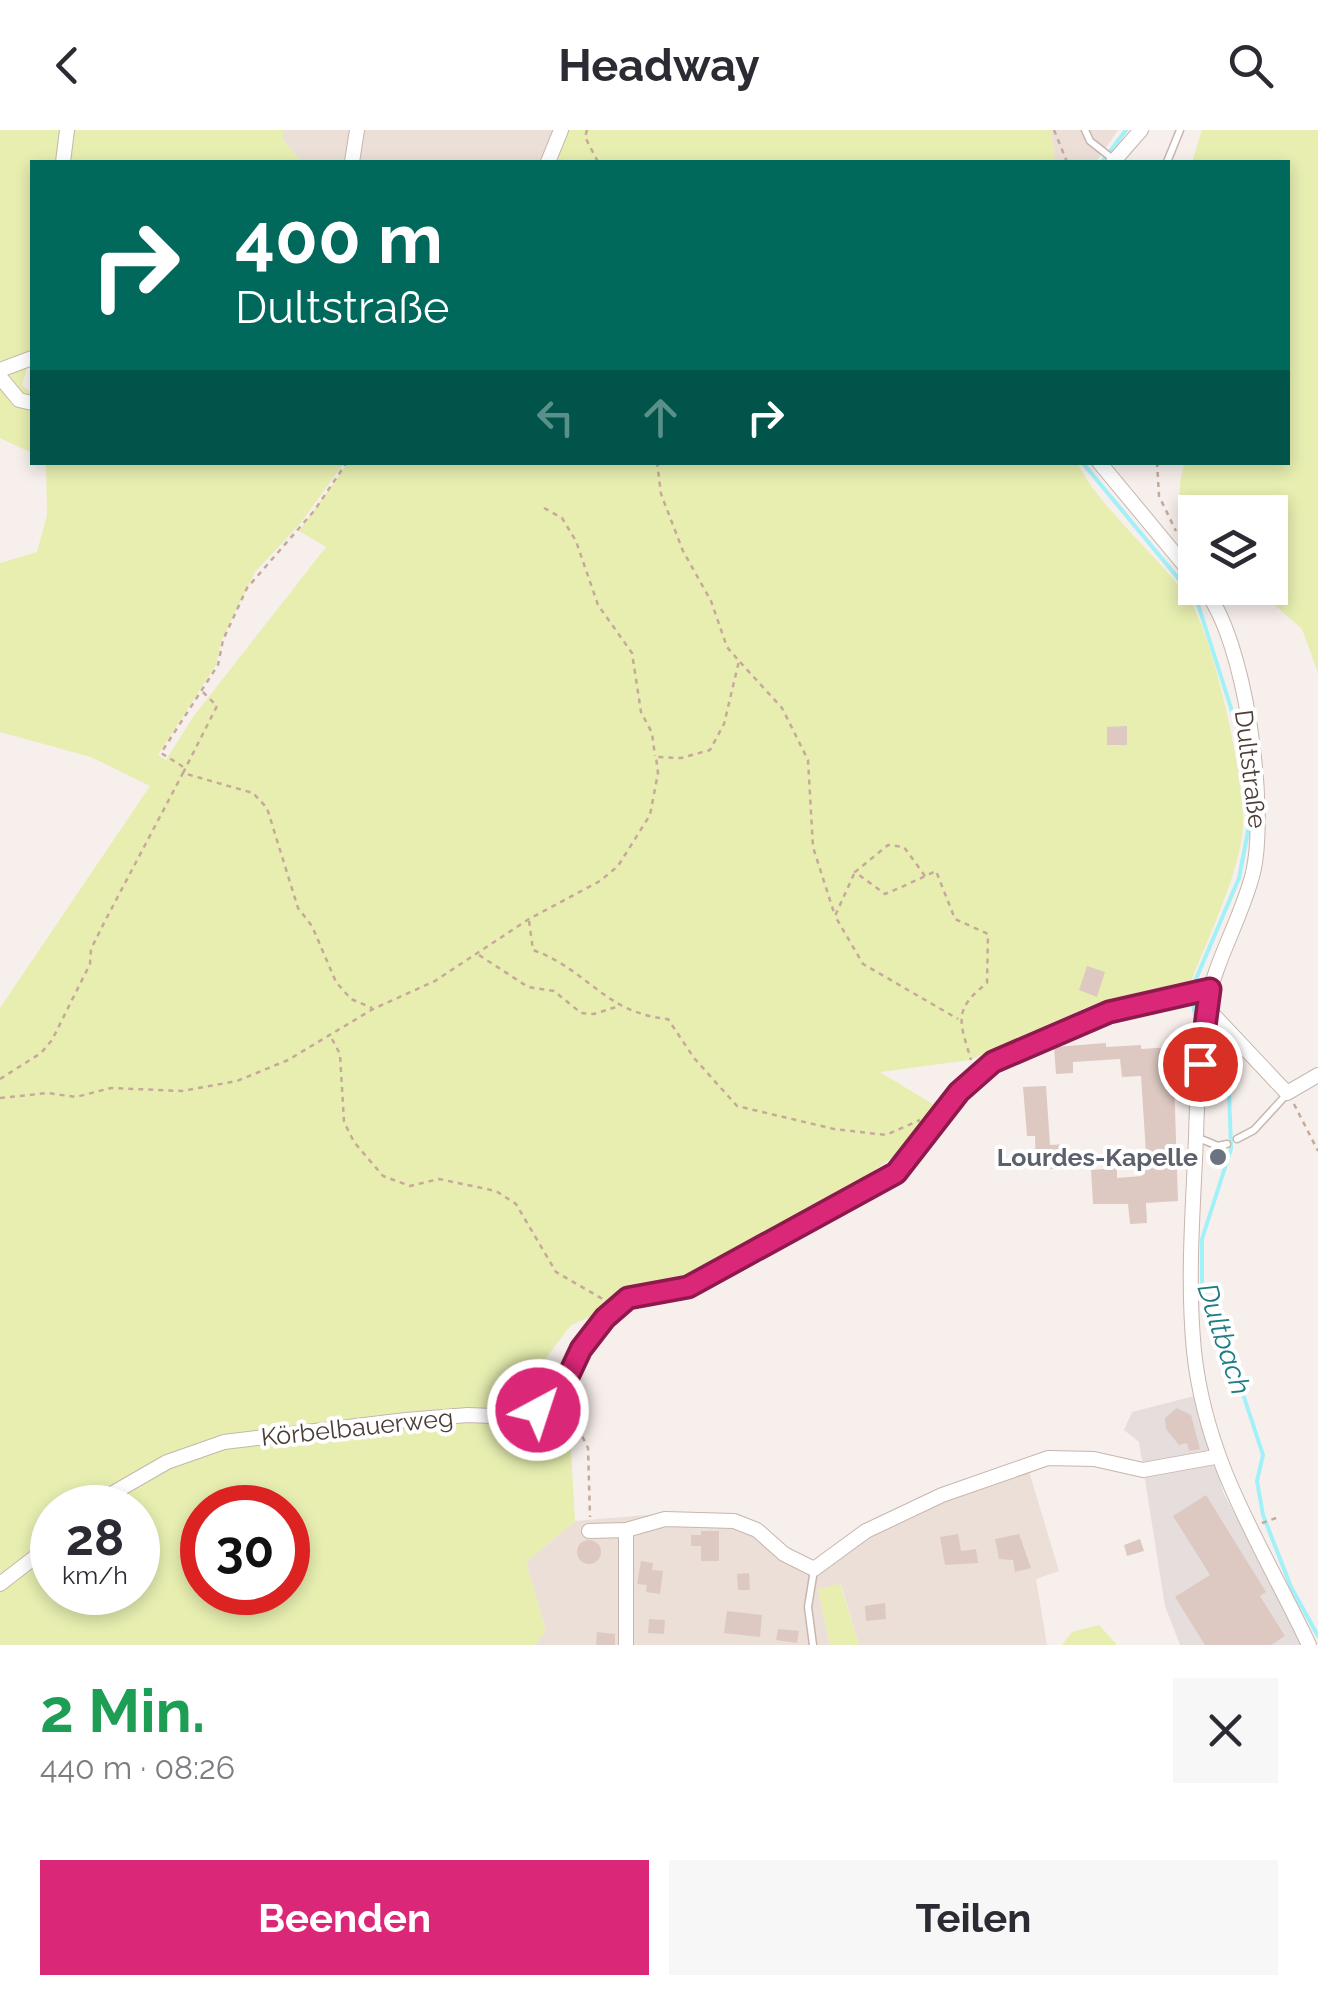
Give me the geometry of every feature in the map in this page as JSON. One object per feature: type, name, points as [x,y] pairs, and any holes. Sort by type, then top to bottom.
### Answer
[{"type":"street","points":[[64,160],[67,130]]},
{"type":"street","points":[[352,160],[356,130]]},
{"type":"street","points":[[1112,160],[1141,130]]},
{"type":"street","points":[[549,160],[560,132]]},
{"type":"street","points":[[30,359],[0,374],[19,400],[30,403]]},
{"type":"street","points":[[1101,465],[1178,557]]},
{"type":"street","name":"Dultstraße","points":[[1214,605],[1223,619],[1236,667],[1260,810],[1260,838],[1252,878],[1206,1007],[1190,1263],[1194,1354],[1215,1457],[1310,1645]]},
{"type":"street","points":[[558,1398],[581,1349],[628,1298],[688,1287],[896,1173],[947,1109],[993,1062],[1109,1012],[1210,989]]},
{"type":"street","points":[[1206,1007],[1287,1093],[1318,1075]]},
{"type":"street","name":"Körbelbauerweg","points":[[127,1485],[167,1462],[224,1442],[468,1414],[514,1417],[538,1410],[558,1398]]},
{"type":"street","points":[[589,1531],[626,1530],[664,1519],[734,1522],[757,1530],[784,1554],[814,1568],[866,1532],[942,1495],[1048,1458],[1094,1459],[1143,1470],[1215,1457]]},
{"type":"street","points":[[626,1530],[626,1645]]},
{"type":"street","points":[[0,1584],[30,1561]]},
{"type":"lane","points":[[1085,130],[1112,160]]},
{"type":"lane","points":[[1169,160],[1180,130]]},
{"type":"lane","points":[[1237,1139],[1282,1104],[1287,1093]]},
{"type":"lane","points":[[1194,1162],[1222,1145],[1196,1137]]},
{"type":"lane","points":[[813,1645],[808,1607],[814,1568]]},
{"type":"path","points":[[587,130],[585,137],[597,160]]},
{"type":"path","points":[[1054,130],[1066,160]]},
{"type":"path","points":[[184,773],[182,766],[161,753],[218,665],[223,640],[247,588],[314,510],[345,465]]},
{"type":"path","points":[[658,465],[661,494],[728,646],[782,708],[808,760],[813,848],[835,916],[863,964],[959,1020]]},
{"type":"path","points":[[1156,465],[1159,496],[1178,534]]},
{"type":"path","points":[[0,1098],[48,1093],[76,1097],[111,1088],[182,1091],[260,1074],[331,1037],[373,1008],[435,981],[529,919],[600,881],[618,866],[650,816],[658,772],[652,733],[641,712],[632,653],[598,604],[576,542],[562,518],[544,508]]},
{"type":"path","points":[[656,757],[681,758],[710,750],[724,724],[739,661]]},
{"type":"path","points":[[0,1079],[41,1053],[52,1040],[90,964],[98,935],[216,706],[202,690]]},
{"type":"path","points":[[184,773],[253,793],[267,808],[298,908],[312,926],[336,982],[352,999],[373,1008]]},
{"type":"path","points":[[835,916],[855,872],[888,845],[904,847],[925,876]]},
{"type":"path","points":[[855,872],[885,894],[936,871],[955,919],[988,934],[987,982],[966,998],[959,1020],[973,1066],[993,1062]]},
{"type":"path","points":[[529,919],[533,950],[574,969],[617,1006],[668,1019],[694,1058],[737,1106],[759,1114],[886,1135],[947,1109]]},
{"type":"path","points":[[476,954],[528,986],[554,991],[581,1013],[594,1014],[617,1006]]},
{"type":"path","points":[[331,1037],[340,1054],[344,1122],[354,1142],[382,1176],[410,1186],[438,1179],[496,1191],[516,1204],[556,1272],[619,1306]]},
{"type":"path","points":[[1287,1093],[1318,1151]]},
{"type":"path","points":[[558,1398],[573,1415],[588,1448],[589,1531]]},
{"type":"path","points":[[1259,1524],[1280,1517]]},
{"type":"shaded area","points":[[283,130],[566,130],[553,160],[300,160],[283,140]]},
{"type":"shaded area","points":[[1051,130],[1118,130],[1097,160],[1055,160]]},
{"type":"shaded area","points":[[1198,1395],[1223,1492],[1304,1645],[1180,1645],[1165,1606],[1139,1442],[1124,1430],[1132,1412]]},
{"type":"shaded area","points":[[1025,1458],[1059,1571],[1036,1579],[1047,1645],[859,1645],[841,1585],[818,1589],[830,1645],[535,1645],[546,1631],[526,1562],[575,1521],[683,1512],[741,1519],[801,1557],[813,1560],[823,1558],[897,1508]]},
{"type":"green space","points":[[0,130],[283,130],[283,140],[300,160],[30,160],[30,367],[22,385],[30,391],[30,452],[0,438]]},
{"type":"green space","points":[[566,130],[1051,130],[1055,160],[554,160]]},
{"type":"green space","points":[[1202,130],[1318,130],[1318,673],[1302,629],[1274,605],[1288,605],[1288,495],[1180,495],[1184,465],[1290,465],[1290,160],[1193,160]]},
{"type":"green space","points":[[46,465],[343,465],[299,525],[255,572],[221,641],[216,665],[158,755],[166,760],[193,717],[326,547],[299,531],[347,465],[1078,465],[1101,499],[1178,585],[1178,605],[1192,605],[1198,616],[1226,709],[1239,778],[1243,806],[1241,845],[1189,986],[1092,1005],[970,1060],[880,1072],[934,1105],[899,1153],[825,1204],[696,1272],[571,1325],[530,1379],[569,1417],[575,1521],[526,1562],[546,1631],[535,1645],[0,1645],[0,1589],[12,1581],[0,1572],[0,1008],[150,786],[91,757],[0,732],[0,563],[37,552],[47,515]]},
{"type":"green space","points":[[840,1584],[859,1645],[830,1645],[818,1589]]},
{"type":"green space","points":[[1099,1625],[1117,1645],[1062,1645],[1072,1632]]},
{"type":"building","points":[[1127,726],[1127,745],[1107,745],[1107,727]]},
{"type":"building","points":[[1087,966],[1105,972],[1097,997],[1079,990]]},
{"type":"building","points":[[1106,1043],[1106,1047],[1173,1047],[1178,1201],[1146,1203],[1147,1223],[1130,1224],[1128,1204],[1093,1204],[1091,1170],[1117,1168],[1117,1178],[1142,1176],[1141,1170],[1147,1169],[1141,1076],[1122,1077],[1120,1059],[1073,1062],[1073,1073],[1056,1074],[1054,1047]]},
{"type":"building","points":[[1046,1086],[1050,1145],[1068,1144],[1069,1168],[1036,1170],[1035,1136],[1027,1136],[1023,1087]]},
{"type":"building","points":[[1177,1408],[1191,1415],[1200,1449],[1189,1451],[1187,1443],[1179,1445],[1166,1429],[1165,1418]]},
{"type":"building","points":[[1206,1495],[1266,1592],[1260,1596],[1285,1636],[1271,1645],[1205,1645],[1175,1597],[1210,1575],[1173,1516]]},
{"type":"building","points":[[701,1531],[719,1531],[719,1561],[701,1561],[701,1546],[691,1546],[691,1535],[701,1535]]},
{"type":"building","points":[[958,1534],[961,1551],[976,1549],[978,1563],[945,1565],[940,1537]]},
{"type":"building","points":[[1019,1534],[1031,1568],[1015,1572],[1013,1560],[999,1559],[995,1539]]},
{"type":"building","points":[[1140,1539],[1144,1551],[1127,1556],[1124,1545]]},
{"type":"building","points":[[589,1540],[601,1552],[589,1564],[577,1552]]},
{"type":"building","points":[[641,1561],[653,1563],[652,1570],[663,1571],[660,1594],[646,1592],[647,1585],[637,1584]]},
{"type":"building","points":[[749,1573],[750,1590],[738,1590],[737,1574]]},
{"type":"building","points":[[885,1603],[886,1619],[866,1621],[865,1606]]},
{"type":"building","points":[[727,1611],[762,1615],[760,1637],[724,1633]]},
{"type":"building","points":[[649,1619],[665,1620],[664,1634],[648,1633]]},
{"type":"building","points":[[778,1629],[799,1631],[797,1643],[776,1640]]},
{"type":"building","points":[[597,1632],[615,1634],[615,1645],[596,1645]]},
{"type":"waterway","name":"Dultbach","points":[[1104,160],[1126,130]]},
{"type":"waterway","name":"Dultbach","points":[[1084,465],[1197,601],[1238,730],[1249,826],[1239,878],[1193,986]]},
{"type":"waterway","name":"Dultbach","points":[[1192,1000],[1195,1015]]},
{"type":"waterway","name":"Dultbach","points":[[1210,1033],[1229,1089],[1231,1149],[1202,1239],[1202,1284],[1209,1313],[1223,1333],[1263,1455],[1257,1481],[1263,1515],[1291,1587],[1318,1636]]},
{"type":"place","name":"Lourdes-Kapelle","points":[[1218,1157]]},
{"type":"route","points":[[538,1410],[558,1398],[581,1349],[605,1318],[628,1298],[688,1287],[896,1173],[959,1092],[993,1062],[1109,1012],[1210,989],[1200,1064]]}]
